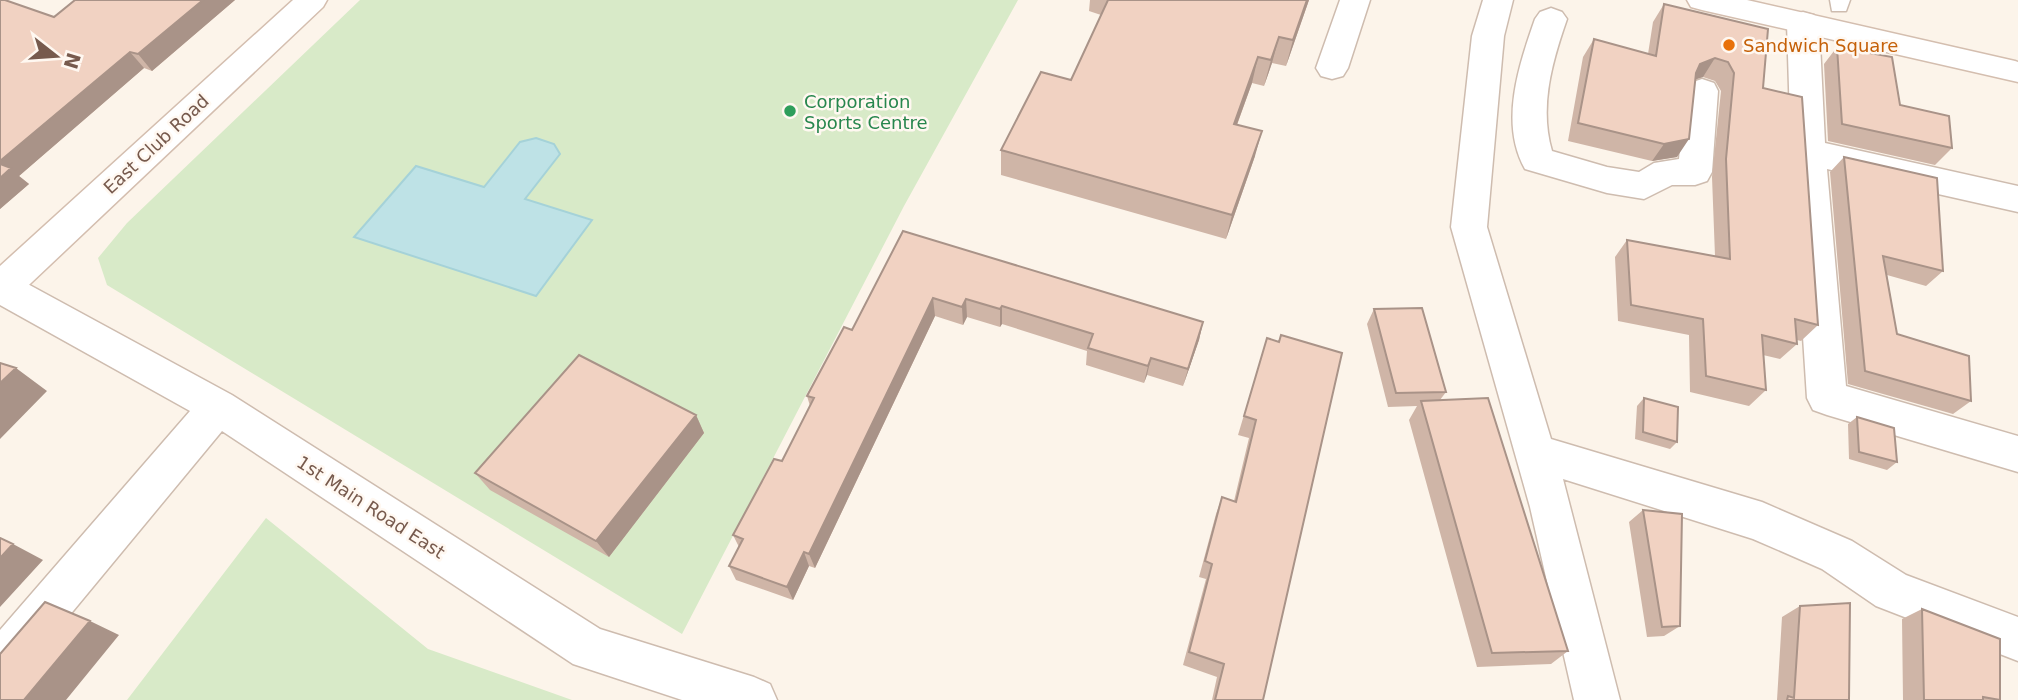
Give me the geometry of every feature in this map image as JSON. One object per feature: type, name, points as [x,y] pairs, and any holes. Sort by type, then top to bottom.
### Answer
[{"type":"street","name":"East Club Road","points":[[1,287],[313,0]]},
{"type":"street","points":[[1332,68],[1355,0]]},
{"type":"street","points":[[1497,0],[1488,36],[1469,227],[1551,507],[1597,700]]},
{"type":"street","points":[[1702,0],[1823,7],[2017,60]]},
{"type":"street","points":[[1823,7],[1808,152],[1827,398],[2018,454]]},
{"type":"street","points":[[1488,36],[1547,31],[1531,81],[1530,139],[1537,160],[1607,180],[1644,186],[1666,172],[1695,172],[1702,91]]},
{"type":"street","points":[[1479,136],[1530,139]]},
{"type":"street","points":[[1808,152],[2018,199]]},
{"type":"street","name":"1st Main Road East","points":[[1,287],[218,407],[589,648],[754,700]]},
{"type":"street","points":[[0,664],[218,407]]},
{"type":"street","points":[[1534,452],[1762,522],[1837,555],[1892,591],[2018,639]]},
{"type":"green space","points":[[360,0],[1018,0],[904,206],[682,634],[107,285],[98,258],[127,223]]},
{"type":"green space","points":[[266,518],[428,649],[572,700],[127,700]]},
{"type":"water","points":[[536,138],[554,144],[560,154],[525,199],[592,220],[536,296],[354,237],[416,166],[484,187],[520,142]]},
{"type":"building","points":[[0,0],[54,17],[75,0],[203,0],[138,54],[130,52],[0,161]]},
{"type":"building","points":[[1108,0],[1307,0],[1293,40],[1279,37],[1271,60],[1258,57],[1234,124],[1262,131],[1232,215],[1001,150],[1041,72],[1071,80]]},
{"type":"building","points":[[1664,4],[1768,29],[1763,88],[1802,97],[1818,325],[1795,319],[1797,344],[1762,335],[1766,390],[1706,376],[1703,319],[1631,305],[1627,240],[1730,259],[1726,159],[1734,73],[1728,62],[1715,58],[1700,64],[1696,73],[1689,139],[1664,144],[1578,123],[1594,39],[1656,56]]},
{"type":"building","points":[[1837,47],[1892,57],[1900,105],[1949,116],[1952,148],[1842,124]]},
{"type":"building","points":[[1844,157],[1937,178],[1943,271],[1883,256],[1897,334],[1969,356],[1971,401],[1865,371]]},
{"type":"building","points":[[0,164],[11,168],[0,178]]},
{"type":"building","points":[[903,231],[1203,322],[1188,369],[1151,358],[1148,366],[1088,348],[1093,334],[1002,306],[1000,309],[966,299],[962,307],[933,298],[809,554],[804,552],[787,587],[729,566],[743,539],[733,535],[774,459],[782,461],[814,398],[807,396],[844,327],[852,330]]},
{"type":"building","points":[[1422,308],[1446,392],[1396,393],[1374,309]]},
{"type":"building","points":[[1281,335],[1342,353],[1263,700],[1215,700],[1224,664],[1189,652],[1212,564],[1205,561],[1222,497],[1236,502],[1256,420],[1244,416],[1267,338],[1279,342]]},
{"type":"building","points":[[579,355],[696,415],[596,541],[475,473]]},
{"type":"building","points":[[0,363],[16,368],[0,383]]},
{"type":"building","points":[[1488,398],[1568,651],[1492,653],[1421,401]]},
{"type":"building","points":[[1644,398],[1678,407],[1677,442],[1643,432]]},
{"type":"building","points":[[1857,417],[1894,428],[1897,462],[1859,452]]},
{"type":"building","points":[[1643,510],[1682,514],[1680,626],[1662,627]]},
{"type":"building","points":[[0,538],[13,544],[0,558]]},
{"type":"building","points":[[45,602],[90,621],[24,700],[0,700],[0,654]]},
{"type":"building","points":[[1850,603],[1849,700],[1787,700],[1788,696],[1794,698],[1800,606]]},
{"type":"building","points":[[1922,609],[2000,639],[2000,700],[1983,697],[1983,700],[1924,700]]},
{"type":"place","name":"Sandwich Square","points":[[1729,45]]},
{"type":"place","name":"Corporation Sports Centre","points":[[790,111]]}]
